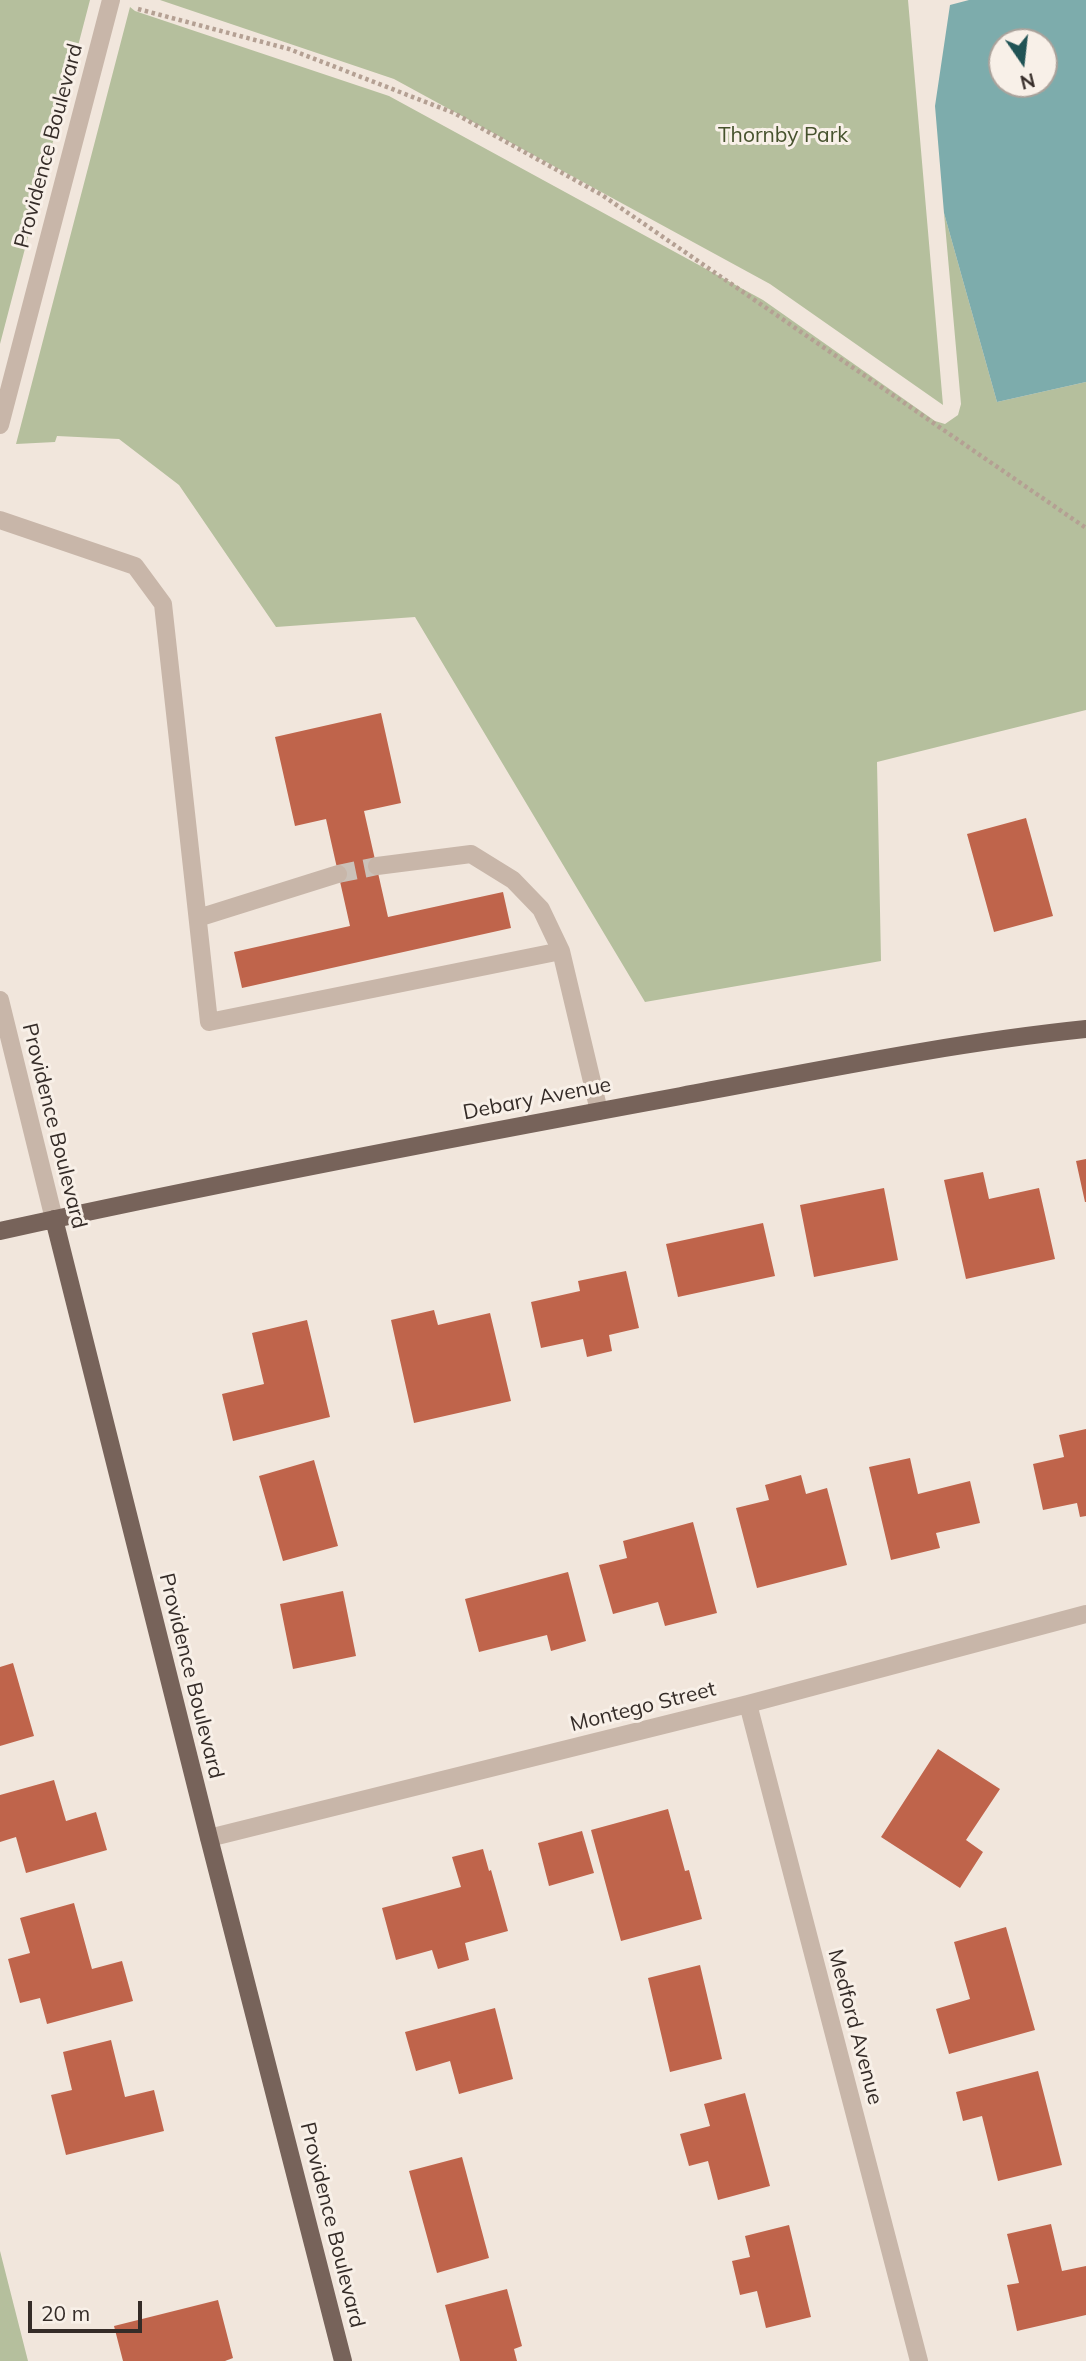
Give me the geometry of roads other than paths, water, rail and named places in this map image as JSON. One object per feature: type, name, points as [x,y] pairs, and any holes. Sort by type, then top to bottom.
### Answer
[{"type":"main road","name":"Debary Avenue","points":[[0,1231],[385,1151],[986,1040],[1086,1028]]},
{"type":"main road","name":"Providence Boulevard","points":[[54,1219],[343,2361]]},
{"type":"street","name":"Providence Boulevard","points":[[0,425],[110,1]]},
{"type":"street","points":[[0,520],[135,566],[163,604],[209,1022],[561,951]]},
{"type":"street","points":[[377,866],[471,854],[513,880],[541,909],[561,951],[599,1111]]},
{"type":"street","points":[[198,918],[338,874]]},
{"type":"street","name":"Providence Boulevard","points":[[0,1000],[54,1219]]},
{"type":"street","name":"Montego Street","points":[[209,1838],[748,1704],[1086,1614]]},
{"type":"street","name":"Medford Avenue","points":[[748,1704],[919,2361]]},
{"type":"water","points":[[969,0],[1086,0],[1086,382],[997,402],[944,213],[935,106],[950,5]]},
{"type":"tunnel","points":[[338,874],[377,866]]},
{"type":"park label","name":"Thornby Park","points":[[783,136]]}]
